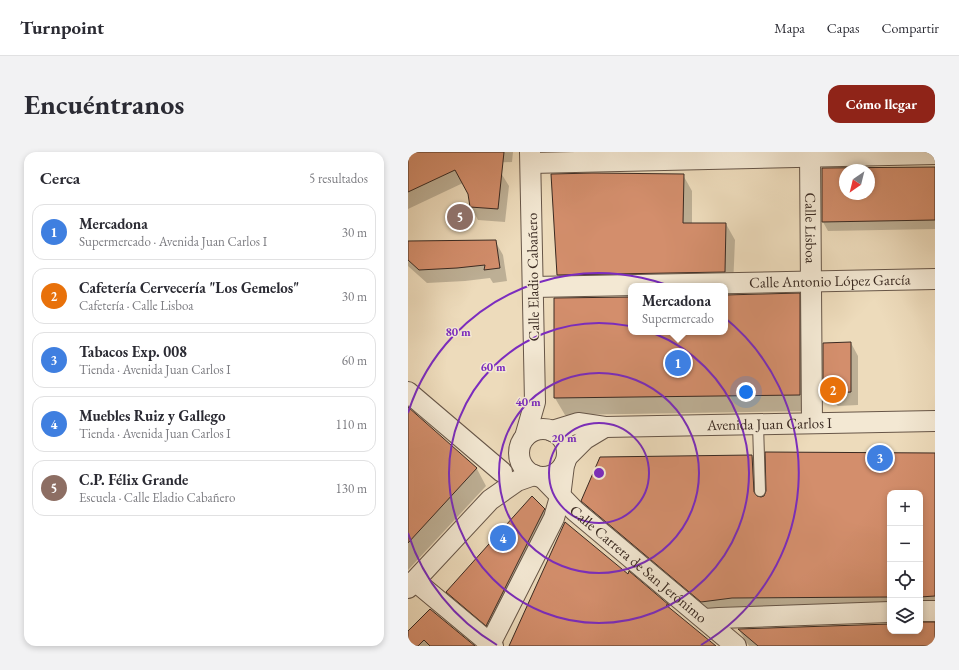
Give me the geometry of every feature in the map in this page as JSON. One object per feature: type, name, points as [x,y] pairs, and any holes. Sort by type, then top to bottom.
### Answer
[{"type":"street","points":[[531,158],[810,154],[935,154]]},
{"type":"street","name":"Calle Lisboa","points":[[810,154],[812,423]]},
{"type":"street","name":"Calle Eladio Cabañero","points":[[522,444],[535,402],[531,158]]},
{"type":"street","name":"Calle Antonio López García","points":[[718,283],[935,279]]},
{"type":"street","name":"Calle Antonio López García","points":[[533,287],[628,285]]},
{"type":"street","points":[[408,392],[502,472]]},
{"type":"street","name":"Calle Eladio Cabañero","points":[[535,402],[548,430]]},
{"type":"street","name":"Avenida Juan Carlos I","points":[[548,430],[578,424],[605,427],[935,421]]},
{"type":"street","name":"Avenida Juan Carlos I","points":[[565,461],[585,439],[605,427]]},
{"type":"street","points":[[490,500],[502,472],[522,444],[537,430],[548,430],[559,435],[564,441],[567,449],[565,461],[554,474],[517,481],[490,500],[411,585],[491,645],[554,518],[560,497]]},
{"type":"street","points":[[522,444],[520,458],[522,465],[528,471],[538,476]]},
{"type":"street","name":"Calle Carrera de San Jerónimo","points":[[560,497],[565,461]]},
{"type":"street","name":"Calle Carrera de San Jerónimo","points":[[538,476],[581,516],[736,646]]},
{"type":"street","points":[[923,611],[935,611]]},
{"type":"street","points":[[705,619],[887,612]]},
{"type":"lane","points":[[758,424],[760,491]]},
{"type":"building","points":[[408,152],[504,152],[498,209],[470,207],[468,194],[455,170],[408,192]]},
{"type":"building","points":[[935,167],[935,220],[822,222],[822,168],[839,168],[839,200],[875,200],[875,168]]},
{"type":"building","points":[[551,174],[684,174],[683,223],[726,223],[725,272],[557,275]]},
{"type":"building","points":[[496,240],[500,268],[484,270],[485,265],[419,270],[408,260],[408,241]]},
{"type":"building","points":[[800,293],[800,395],[554,398],[554,298],[628,297],[628,335],[728,335],[728,295]]},
{"type":"building","points":[[851,342],[851,392],[830,393],[823,387],[823,343]]},
{"type":"building","points":[[408,407],[477,468],[408,543]]},
{"type":"building","points":[[765,452],[935,453],[935,596],[923,597],[923,490],[887,490],[887,597],[732,598],[701,602],[581,501],[600,457],[752,455],[754,492],[757,496],[761,497],[764,496],[766,491]]},
{"type":"building","points":[[532,496],[545,509],[486,626],[446,592]]},
{"type":"building","points":[[565,522],[628,574],[629,571],[669,605],[666,605],[716,646],[509,646]]},
{"type":"building","points":[[430,609],[475,646],[430,646],[424,640],[418,646],[408,646],[408,631]]},
{"type":"building","points":[[923,622],[935,622],[935,646],[758,646],[738,629],[887,624],[887,634],[923,634]]},
{"type":"place","name":"C.P. Félix Grande","points":[[460,217]]},
{"type":"place","name":"Mercadona","points":[[678,363]]},
{"type":"place","name":"Cafetería Cervecería \"Los Gemelos\"","points":[[833,390]]},
{"type":"place","name":"Tabacos Exp. 008","points":[[880,458]]},
{"type":"place","name":"Muebles Ruiz y Gallego","points":[[503,538]]}]
